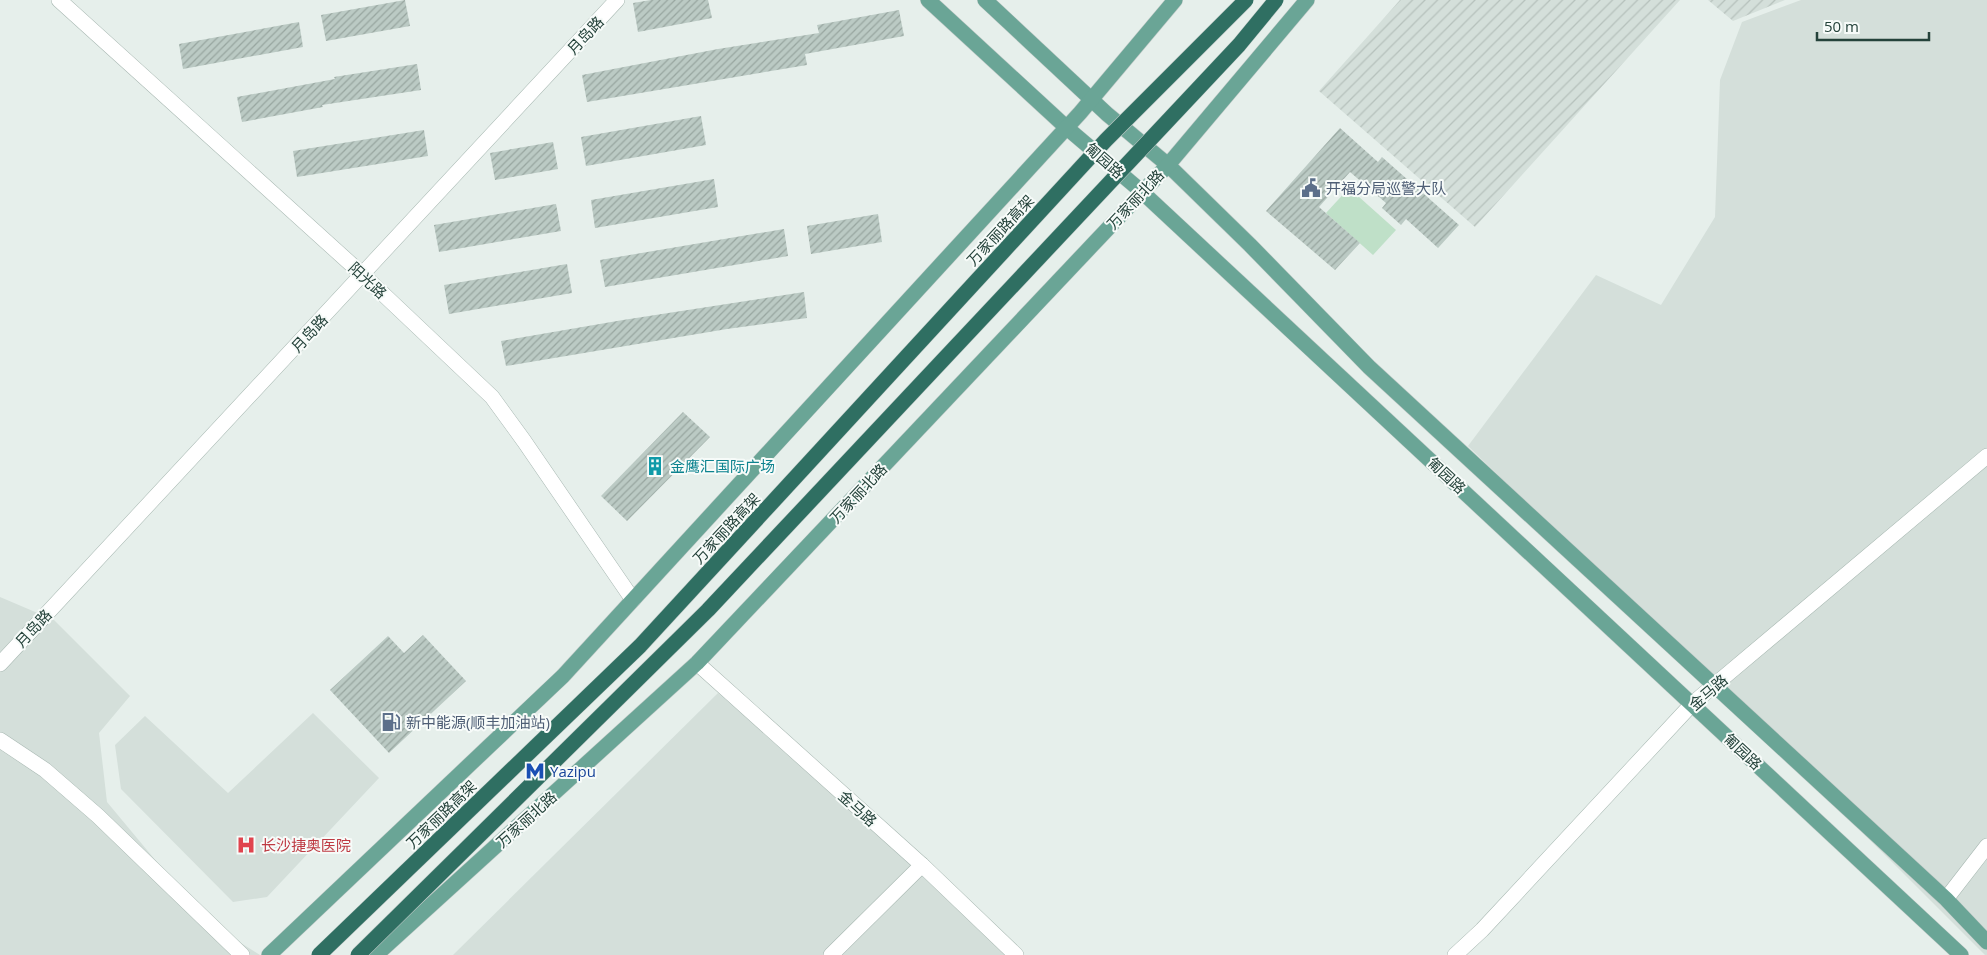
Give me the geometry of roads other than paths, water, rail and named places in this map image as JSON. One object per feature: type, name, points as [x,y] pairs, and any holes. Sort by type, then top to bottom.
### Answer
[{"type":"highway","name":"万家丽路高架","points":[[319,955],[640,646],[1106,140],[1246,0]]},
{"type":"highway","points":[[358,955],[708,610],[1239,45],[1276,0]]},
{"type":"main road","name":"匍园路","points":[[928,0],[1067,128],[1141,191],[1962,955]]},
{"type":"main road","name":"匍园路","points":[[985,0],[1107,114],[1168,164],[1369,367],[1715,685],[1946,900],[1987,942]]},
{"type":"main road","points":[[269,955],[563,676],[1067,128],[1175,0]]},
{"type":"main road","name":"万家丽北路","points":[[376,955],[697,663],[1168,164],[1307,0]]},
{"type":"street","name":"阳光路","points":[[59,0],[363,275],[492,397],[524,440],[632,600]]},
{"type":"street","name":"月岛路","points":[[0,664],[617,0]]},
{"type":"street","name":"金马路","points":[[1455,955],[1482,930],[1692,704],[1987,456]]},
{"type":"street","name":"金马路","points":[[697,663],[922,865],[1016,955]]},
{"type":"street","points":[[0,740],[45,770],[98,816],[242,955]]},
{"type":"street","points":[[1946,900],[1987,846]]},
{"type":"street","points":[[832,955],[922,865]]},
{"type":"place","name":"开福分局巡警大队","points":[[1311,188]]},
{"type":"place","name":"金鹰汇国际广场","points":[[655,466]]},
{"type":"place","name":"新中能源(顺丰加油站)","points":[[391,722]]},
{"type":"place","name":"Yazipu","points":[[535,771]]},
{"type":"place","name":"长沙捷奥医院","points":[[246,845]]}]
